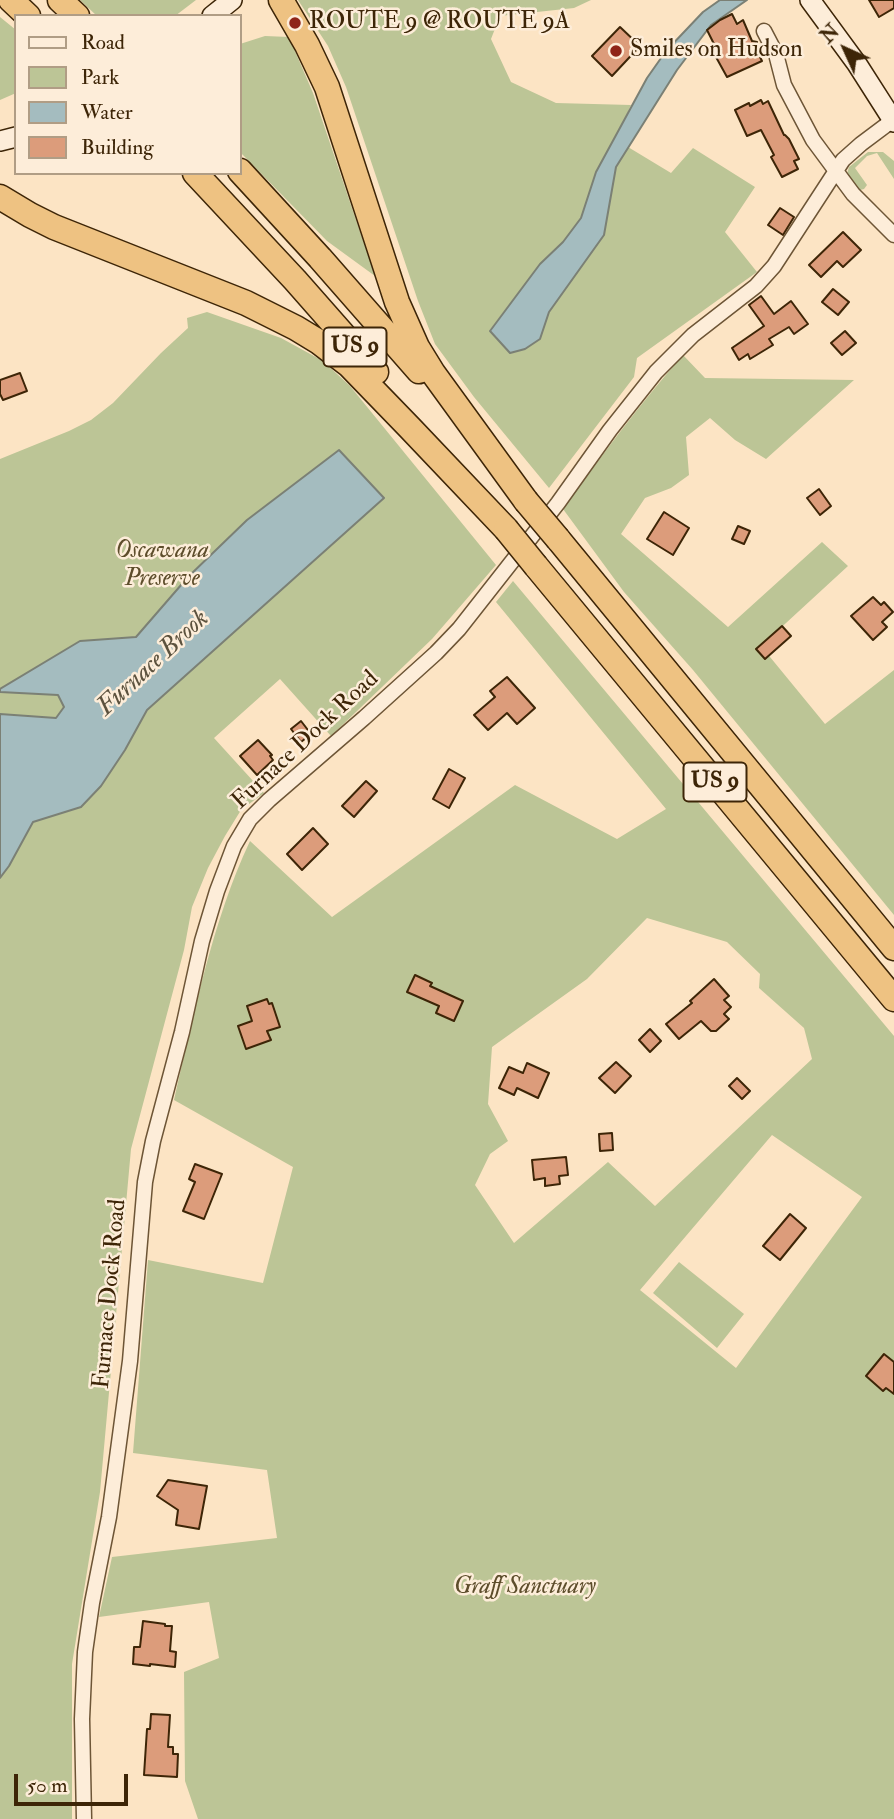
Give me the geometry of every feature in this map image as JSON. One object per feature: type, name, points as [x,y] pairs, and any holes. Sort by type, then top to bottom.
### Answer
[{"type":"highway","points":[[11,0],[26,14]]},
{"type":"highway","points":[[60,0],[75,14]]},
{"type":"highway","points":[[281,0],[307,44],[327,87],[397,302],[417,347],[526,500]]},
{"type":"highway","name":"US 9","points":[[242,172],[360,302],[894,948]]},
{"type":"highway","name":"US 9","points":[[197,175],[342,333],[894,999]]},
{"type":"highway","points":[[0,197],[64,232],[246,303],[318,342],[349,365],[506,529]]},
{"type":"main road","points":[[214,14],[232,0]]},
{"type":"main road","points":[[810,0],[857,64],[894,121]]},
{"type":"street","points":[[764,31],[776,54],[784,85],[813,139],[860,202],[894,235]]},
{"type":"street","name":"Furnace Dock Road","points":[[83,1819],[82,1719],[85,1652],[109,1517],[130,1361],[145,1182],[202,941],[234,846],[250,820],[268,800],[436,653],[462,625],[656,372],[693,335],[769,273],[843,160],[894,121]]},
{"type":"green space","points":[[80,0],[196,0],[178,14],[95,14]]},
{"type":"green space","points":[[298,0],[591,0],[574,8],[500,16],[491,39],[511,82],[556,103],[631,105],[596,172],[581,218],[563,242],[540,264],[490,330],[540,339],[548,312],[604,235],[616,167],[628,147],[671,173],[693,148],[755,187],[725,232],[757,272],[637,358],[634,377],[549,488],[474,397],[435,344],[346,87],[328,46]]},
{"type":"green space","points":[[0,17],[14,28],[14,94],[0,100]]},
{"type":"green space","points":[[265,36],[289,37],[313,93],[375,276],[327,241],[242,154],[242,43]]},
{"type":"green space","points":[[868,152],[883,152],[894,161],[894,179],[877,153],[867,156],[855,168],[867,185],[860,190],[847,174],[849,167]]},
{"type":"green space","name":"Oscawana Preserve","points":[[207,312],[281,338],[323,361],[350,386],[496,565],[432,639],[331,736],[280,679],[214,738],[264,793],[241,810],[208,868],[192,907],[184,950],[131,1149],[100,1492],[72,1664],[72,1819],[0,1819],[0,459],[91,420],[113,403],[188,328],[187,318]]},
{"type":"green space","points":[[683,355],[705,378],[854,380],[766,459],[735,440],[710,418],[686,437],[689,475],[671,488],[645,498],[621,534],[728,627],[822,542],[848,566],[761,646],[825,724],[894,670],[894,915],[693,670],[624,592],[563,509],[621,430]]},
{"type":"green space","name":"Graff Sanctuary","points":[[513,581],[894,1036],[894,1819],[198,1819],[185,1781],[184,1672],[219,1658],[209,1602],[99,1617],[112,1557],[277,1538],[267,1470],[133,1453],[148,1260],[263,1283],[293,1167],[174,1100],[215,936],[250,841],[332,917],[515,785],[617,839],[666,809],[496,602]],"holes":[[[647,918],[727,942],[760,974],[759,988],[804,1028],[812,1059],[655,1206],[608,1162],[514,1243],[475,1185],[490,1154],[508,1141],[488,1104],[492,1047],[587,979]],[[772,1135],[862,1197],[736,1368],[640,1290]]]},
{"type":"green space","points":[[679,1262],[744,1314],[717,1348],[653,1293]]},
{"type":"water","points":[[720,0],[747,0],[711,25],[677,70],[616,167],[604,235],[549,312],[540,339],[525,349],[510,353],[490,331],[540,264],[563,242],[581,218],[596,172],[647,78],[666,51],[703,12]]},
{"type":"water","name":"Furnace Brook","points":[[339,450],[384,498],[147,710],[101,786],[81,807],[33,822],[0,878],[0,714],[56,718],[64,707],[58,695],[0,692],[0,689],[80,641],[136,637],[188,577],[247,520]]},
{"type":"building","points":[[869,0],[894,0],[894,8],[879,17]]},
{"type":"building","points":[[732,14],[737,24],[743,20],[752,41],[757,42],[755,47],[762,61],[727,77],[711,48],[715,46],[707,30]]},
{"type":"building","name":"Smiles on Hudson","points":[[620,27],[640,46],[612,76],[592,56]]},
{"type":"building","points":[[761,100],[763,104],[768,101],[799,159],[794,161],[798,169],[782,177],[761,130],[747,136],[735,110]]},
{"type":"building","points":[[780,208],[794,217],[783,235],[768,225]]},
{"type":"building","points":[[843,232],[861,250],[843,267],[837,261],[821,277],[809,265]]},
{"type":"building","points":[[833,289],[849,302],[838,315],[822,302]]},
{"type":"building","points":[[761,296],[774,314],[791,301],[808,324],[794,334],[789,327],[769,339],[773,345],[750,359],[748,354],[739,360],[732,348],[764,326],[749,305]]},
{"type":"building","points":[[845,331],[856,343],[842,355],[831,343]]},
{"type":"building","points":[[20,373],[27,391],[3,400],[0,380]]},
{"type":"building","points":[[819,489],[831,506],[820,515],[807,498]]},
{"type":"building","points":[[664,512],[689,528],[673,555],[647,539]]},
{"type":"building","points":[[738,526],[750,531],[744,544],[732,539]]},
{"type":"building","points":[[873,597],[881,605],[884,602],[893,612],[882,622],[887,627],[873,640],[851,616]]},
{"type":"building","points":[[782,626],[791,636],[765,659],[756,649]]},
{"type":"building","points":[[507,677],[535,708],[517,724],[507,713],[488,730],[474,715],[495,697],[490,691]]},
{"type":"building","points":[[301,721],[311,734],[301,742],[291,729]]},
{"type":"building","points":[[258,740],[272,755],[270,756],[273,760],[257,775],[240,756]]},
{"type":"building","points":[[449,769],[465,778],[449,808],[433,799]]},
{"type":"building","points":[[366,781],[377,791],[354,817],[342,806]]},
{"type":"building","points":[[313,828],[328,844],[302,870],[287,854]]},
{"type":"building","points":[[415,975],[432,983],[430,986],[463,1001],[454,1021],[436,1013],[439,1006],[407,992]]},
{"type":"building","points":[[714,979],[729,996],[724,1000],[731,1007],[724,1014],[729,1019],[716,1031],[711,1031],[701,1021],[679,1039],[666,1024],[692,1003],[690,1001]]},
{"type":"building","points":[[267,999],[269,1004],[272,1003],[280,1027],[267,1031],[271,1040],[246,1049],[238,1026],[252,1021],[247,1006]]},
{"type":"building","points":[[650,1029],[661,1041],[650,1052],[639,1040]]},
{"type":"building","points":[[616,1062],[631,1076],[615,1093],[599,1078]]},
{"type":"building","points":[[527,1063],[549,1073],[538,1098],[517,1088],[514,1095],[499,1088],[509,1067],[523,1073]]},
{"type":"building","points":[[737,1078],[750,1091],[742,1099],[729,1086]]},
{"type":"building","points":[[612,1133],[613,1150],[600,1151],[599,1134]]},
{"type":"building","points":[[566,1157],[568,1175],[559,1176],[560,1184],[545,1186],[545,1178],[534,1180],[532,1160]]},
{"type":"building","points":[[195,1164],[222,1174],[204,1219],[183,1211],[195,1182],[189,1179]]},
{"type":"building","points":[[790,1214],[806,1228],[780,1260],[763,1246]]},
{"type":"building","points":[[884,1354],[894,1362],[894,1394],[886,1388],[883,1391],[866,1376]]},
{"type":"building","points":[[168,1480],[207,1486],[199,1529],[176,1525],[178,1510],[157,1496]]},
{"type":"building","points":[[143,1621],[172,1626],[170,1651],[176,1652],[175,1667],[133,1664],[134,1647],[140,1647]]},
{"type":"building","points":[[151,1714],[170,1715],[168,1747],[173,1747],[173,1754],[178,1754],[177,1777],[144,1775],[147,1729],[150,1729]]},
{"type":"place","name":"ROUTE 9 @ ROUTE 9A","points":[[295,23]]},
{"type":"place","name":"Smiles on Hudson","points":[[616,51]]}]
